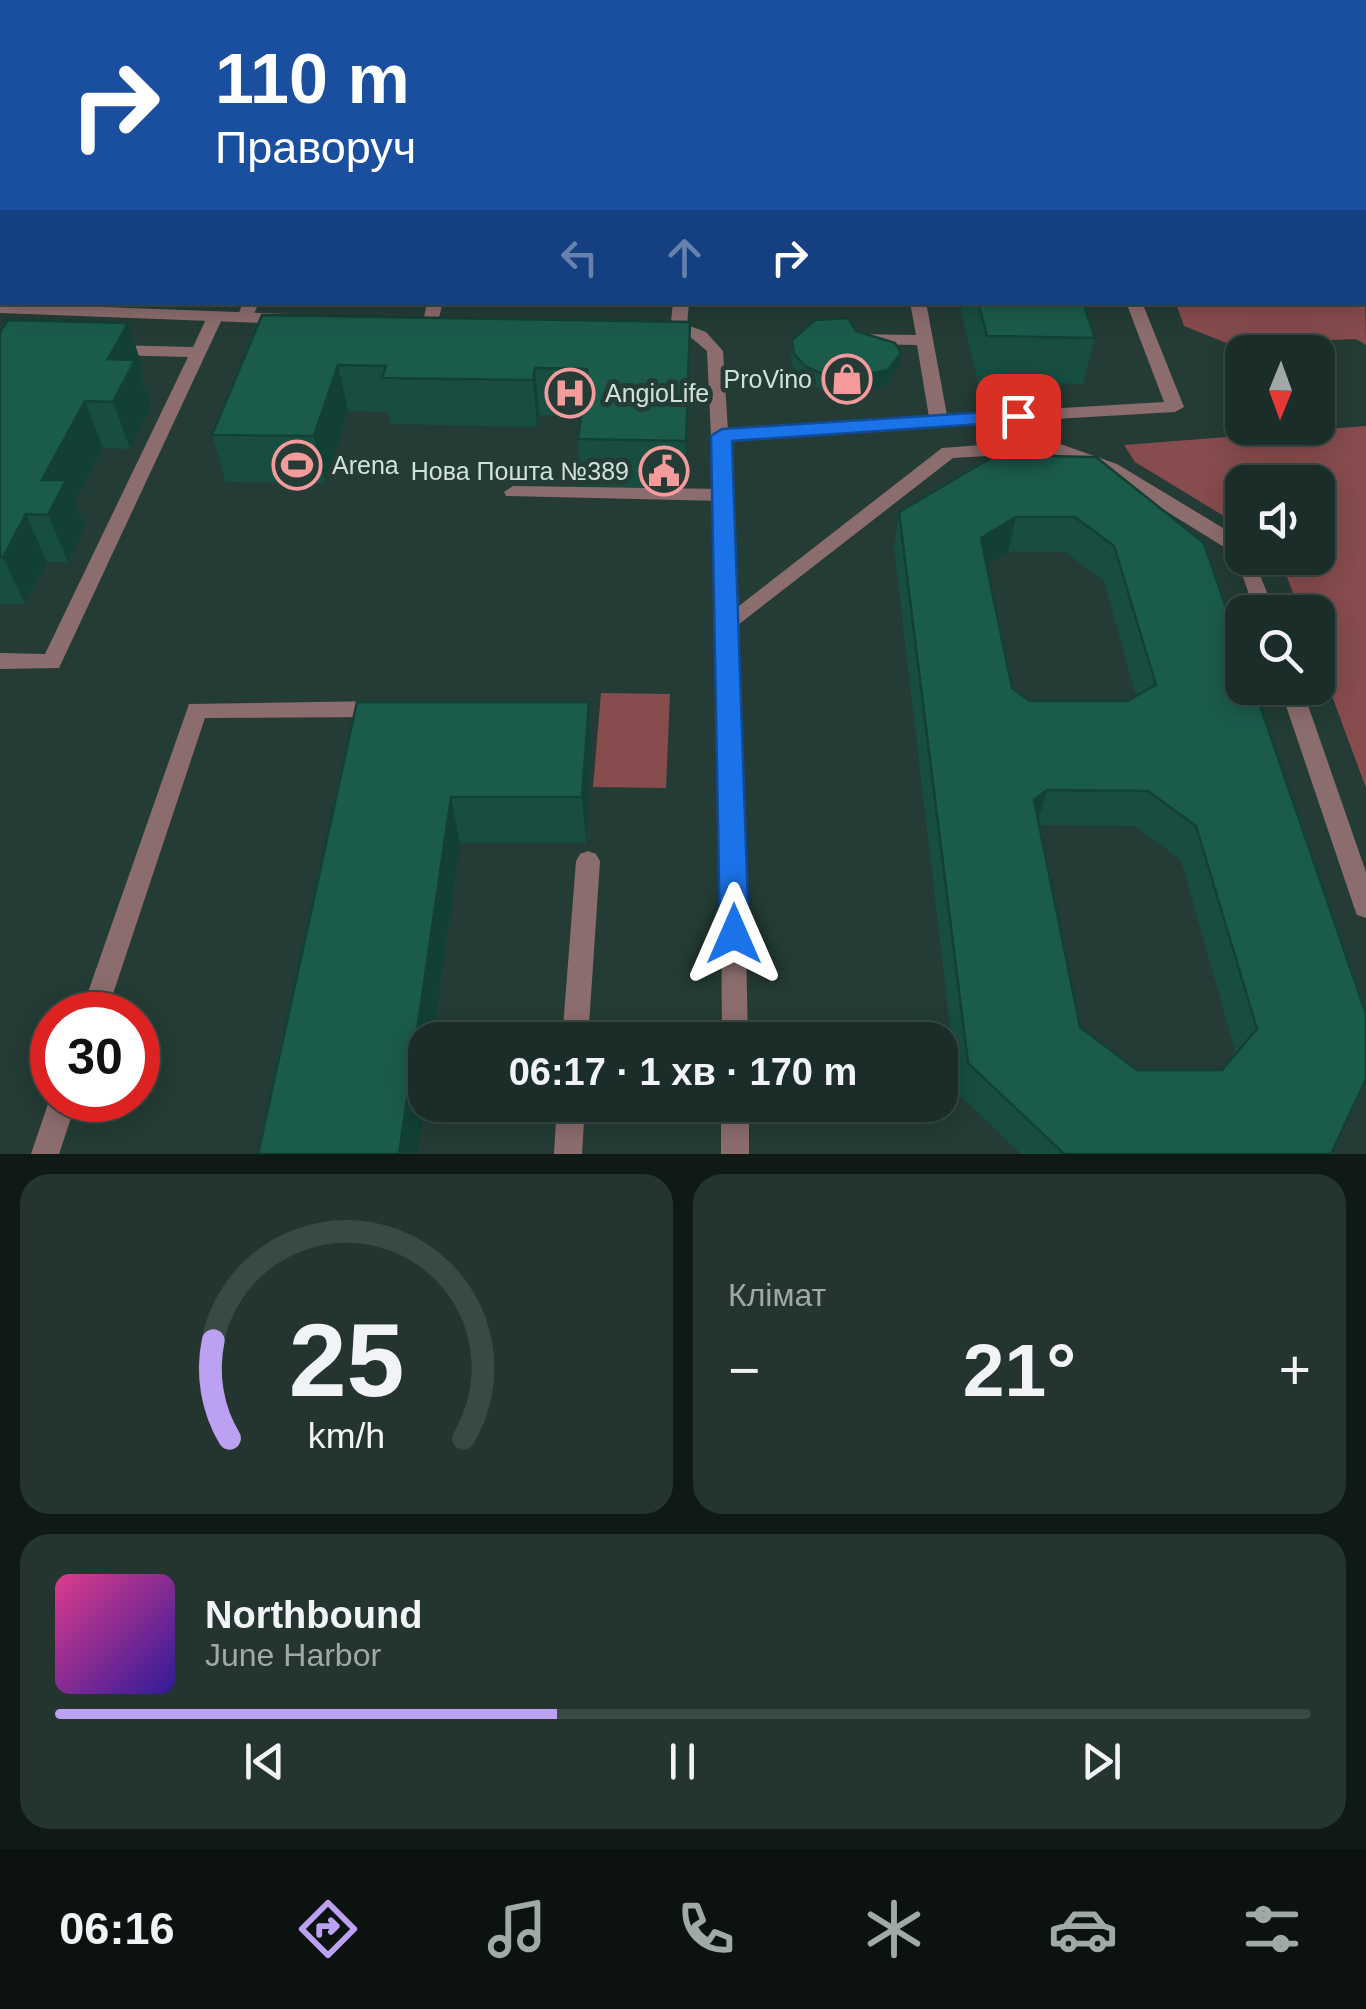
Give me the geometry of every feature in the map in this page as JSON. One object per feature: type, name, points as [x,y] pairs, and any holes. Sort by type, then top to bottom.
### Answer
[{"type":"street","points":[[431,322],[434,305]]},
{"type":"street","points":[[679,327],[681,305]]},
{"type":"street","points":[[919,305],[939,421]]},
{"type":"street","points":[[722,436],[1175,407],[1135,305]]},
{"type":"street","points":[[0,308],[216,317],[248,310],[301,319]]},
{"type":"street","points":[[0,660],[52,662],[216,317]]},
{"type":"street","points":[[412,322],[450,322]]},
{"type":"street","points":[[641,326],[679,327],[707,338],[714,350],[722,436],[735,1022]]},
{"type":"street","points":[[851,340],[926,340]]},
{"type":"street","points":[[87,349],[199,352]]},
{"type":"street","points":[[727,623],[948,452],[1050,446],[1110,468],[1230,542],[1249,566],[1259,595]]},
{"type":"street","points":[[513,492],[723,496]]},
{"type":"street","points":[[1296,705],[1366,907]]},
{"type":"street","points":[[100,992],[198,710],[395,709]]},
{"type":"street","points":[[577,1022],[588,861]]},
{"type":"street","points":[[45,1154],[56,1122]]},
{"type":"street","points":[[568,1154],[570,1122]]},
{"type":"street","points":[[735,1122],[735,1154]]},
{"type":"shaded area","points":[[1177,305],[1365,305],[1366,345],[1356,339],[1335,340],[1335,335],[1225,335],[1225,342],[1184,326]]},
{"type":"shaded area","points":[[1366,426],[1366,788],[1335,704],[1335,595],[1294,595],[1286,575],[1335,575],[1335,465],[1225,465],[1225,517],[1135,462],[1124,445],[1225,437],[1225,445],[1335,445],[1335,428]]},
{"type":"shaded area","points":[[601,693],[670,694],[666,788],[593,787]]},
{"type":"building","points":[[979,305],[1084,305],[1095,338],[987,336]]},
{"type":"building","points":[[262,315],[690,322],[686,441],[578,439],[587,369],[535,368],[533,380],[382,378],[386,366],[338,365],[314,436],[212,435]]},
{"type":"building","points":[[848,318],[856,331],[895,343],[901,353],[888,370],[848,378],[824,375],[805,366],[794,354],[792,340],[815,320]]},
{"type":"building","points":[[8,320],[128,323],[108,359],[135,360],[113,402],[85,401],[42,480],[66,480],[48,515],[26,514],[0,557],[0,332]]},
{"type":"building","points":[[996,455],[1096,457],[1204,543],[1225,605],[1225,705],[1260,705],[1366,1014],[1366,1079],[1331,1154],[1064,1154],[968,1063],[899,512]],"holes":[[[1016,517],[1075,517],[1114,546],[1156,685],[1127,701],[1030,701],[1012,688],[981,538]],[[1047,790],[1148,791],[1196,826],[1257,1029],[1222,1070],[1137,1070],[1080,1027],[1034,800]]]},
{"type":"building","points":[[357,702],[589,702],[582,797],[451,797],[418,1022],[408,1022],[408,1092],[399,1154],[258,1154]]},
{"type":"place","name":"ProVino","points":[[847,379]]},
{"type":"place","name":"AngioLife","points":[[570,393]]},
{"type":"place","name":"Arena","points":[[297,465]]},
{"type":"place","name":"Нова Пошта №389","points":[[664,471]]},
{"type":"route","points":[[734,934],[722,436],[1018,416]]}]
